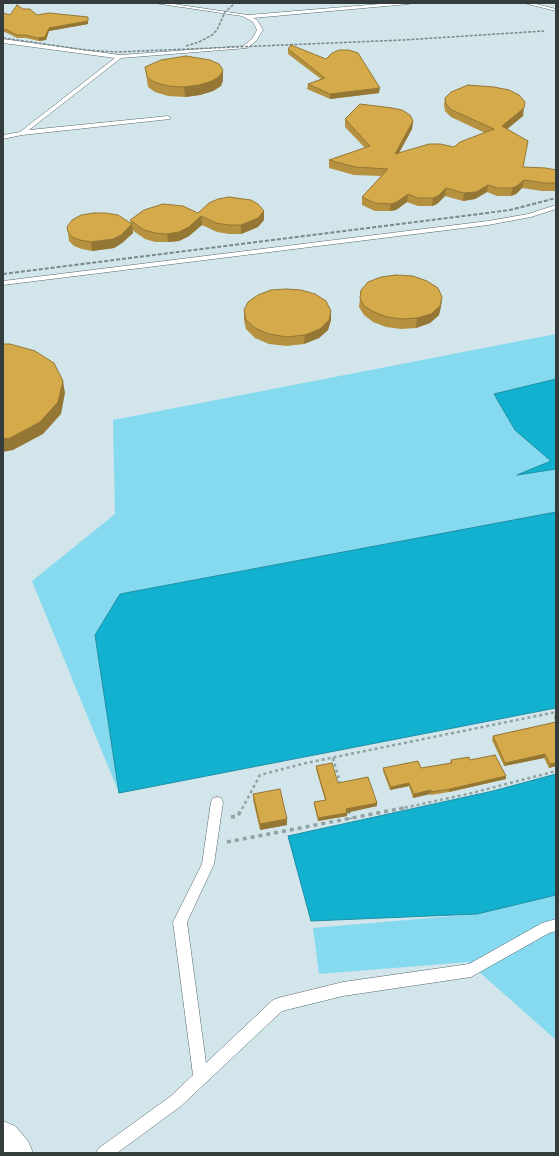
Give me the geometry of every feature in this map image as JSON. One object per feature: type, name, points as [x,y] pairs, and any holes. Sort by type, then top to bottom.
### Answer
[{"type":"street","points":[[3,1138],[16,1153]]},
{"type":"lane","points":[[3,42],[120,57],[231,50],[244,47],[254,40],[260,30],[255,21],[243,14],[156,3]]},
{"type":"lane","points":[[247,17],[409,3]]},
{"type":"lane","points":[[526,3],[556,10]]},
{"type":"lane","points":[[22,133],[120,57]]},
{"type":"lane","points":[[3,137],[22,133],[168,118]]},
{"type":"lane","points":[[3,283],[488,223],[529,216],[556,207]]},
{"type":"lane","points":[[201,1077],[180,922],[208,864],[217,802]]},
{"type":"lane","points":[[104,1153],[176,1101],[278,1004],[343,989],[471,970],[547,927],[556,925]]},
{"type":"path","points":[[214,819],[238,816],[260,775],[333,758],[556,712]]},
{"type":"path","points":[[333,758],[342,789]]},
{"type":"path","points":[[211,844],[351,819],[472,793],[556,771]]},
{"type":"path","points":[[346,804],[351,819]]},
{"type":"shaded area","points":[[556,334],[556,379],[495,394],[515,430],[552,461],[520,474],[556,469],[556,512],[120,594],[95,635],[119,793],[32,581],[115,514],[113,420]]},
{"type":"shaded area","points":[[556,379],[556,469],[517,475],[551,461],[515,430],[494,394]]},
{"type":"shaded area","points":[[556,512],[556,708],[119,793],[95,635],[120,594]]},
{"type":"shaded area","points":[[556,774],[556,895],[477,914],[311,921],[288,836],[493,791]]},
{"type":"shaded area","points":[[556,895],[556,1040],[468,962],[319,974],[313,928],[477,914]]},
{"type":"building","points":[[17,5],[23,9],[30,9],[37,15],[49,13],[88,17],[88,21],[49,28],[45,37],[38,38],[26,35],[17,35],[5,29],[3,30],[3,13],[10,15]]},
{"type":"building","points":[[291,45],[326,59],[332,53],[339,50],[349,50],[358,53],[380,88],[330,94],[308,84],[325,78],[288,49]]},
{"type":"building","points":[[186,56],[210,60],[219,64],[223,70],[220,76],[212,81],[184,87],[168,86],[154,82],[147,77],[145,67],[161,60]]},
{"type":"building","points":[[468,85],[494,87],[509,90],[519,95],[525,102],[524,108],[502,126],[528,141],[523,167],[556,170],[556,183],[524,180],[512,188],[498,188],[488,185],[476,192],[464,193],[446,188],[438,196],[433,198],[418,198],[408,194],[397,202],[391,204],[375,203],[362,197],[388,169],[355,167],[329,160],[370,146],[345,119],[360,104],[402,110],[410,115],[413,121],[395,154],[429,144],[440,144],[454,147],[460,142],[494,129],[452,110],[446,104],[445,98],[451,92]]},
{"type":"building","points":[[229,197],[251,200],[258,204],[264,211],[258,218],[241,225],[216,223],[201,216],[189,227],[179,232],[167,234],[144,230],[130,220],[144,210],[163,204],[183,206],[198,213],[209,203],[218,199]]},
{"type":"building","points":[[94,213],[118,215],[132,224],[121,235],[113,239],[91,242],[72,237],[68,232],[67,227],[72,220],[81,215]]},
{"type":"building","points":[[396,275],[413,276],[427,281],[438,288],[442,297],[440,306],[431,314],[417,318],[402,319],[387,317],[364,306],[360,298],[361,290],[368,282],[381,277]]},
{"type":"building","points":[[271,290],[301,290],[315,294],[326,301],[331,311],[329,320],[320,329],[305,335],[287,337],[269,334],[255,328],[246,320],[244,310],[248,302],[258,295]]},
{"type":"building","points":[[3,344],[10,344],[35,351],[54,363],[63,381],[58,402],[40,422],[10,438],[3,439]]},
{"type":"building","points":[[556,722],[556,763],[550,764],[545,754],[505,763],[493,736]]},
{"type":"building","points":[[495,755],[506,776],[450,789],[431,792],[431,790],[414,794],[409,783],[391,787],[383,768],[418,761],[421,768],[452,763],[451,760],[469,757],[470,760]]},
{"type":"building","points":[[332,763],[338,783],[368,777],[377,803],[346,809],[347,813],[318,818],[314,802],[326,800],[316,766]]},
{"type":"building","points":[[280,789],[287,819],[260,824],[253,794]]},
{"type":"railway","points":[[186,46],[199,42],[212,35],[217,30],[225,12],[235,3]]},
{"type":"railway","points":[[3,38],[86,50],[117,52],[403,40],[544,31]]},
{"type":"railway","points":[[3,274],[510,210],[556,198]]}]
